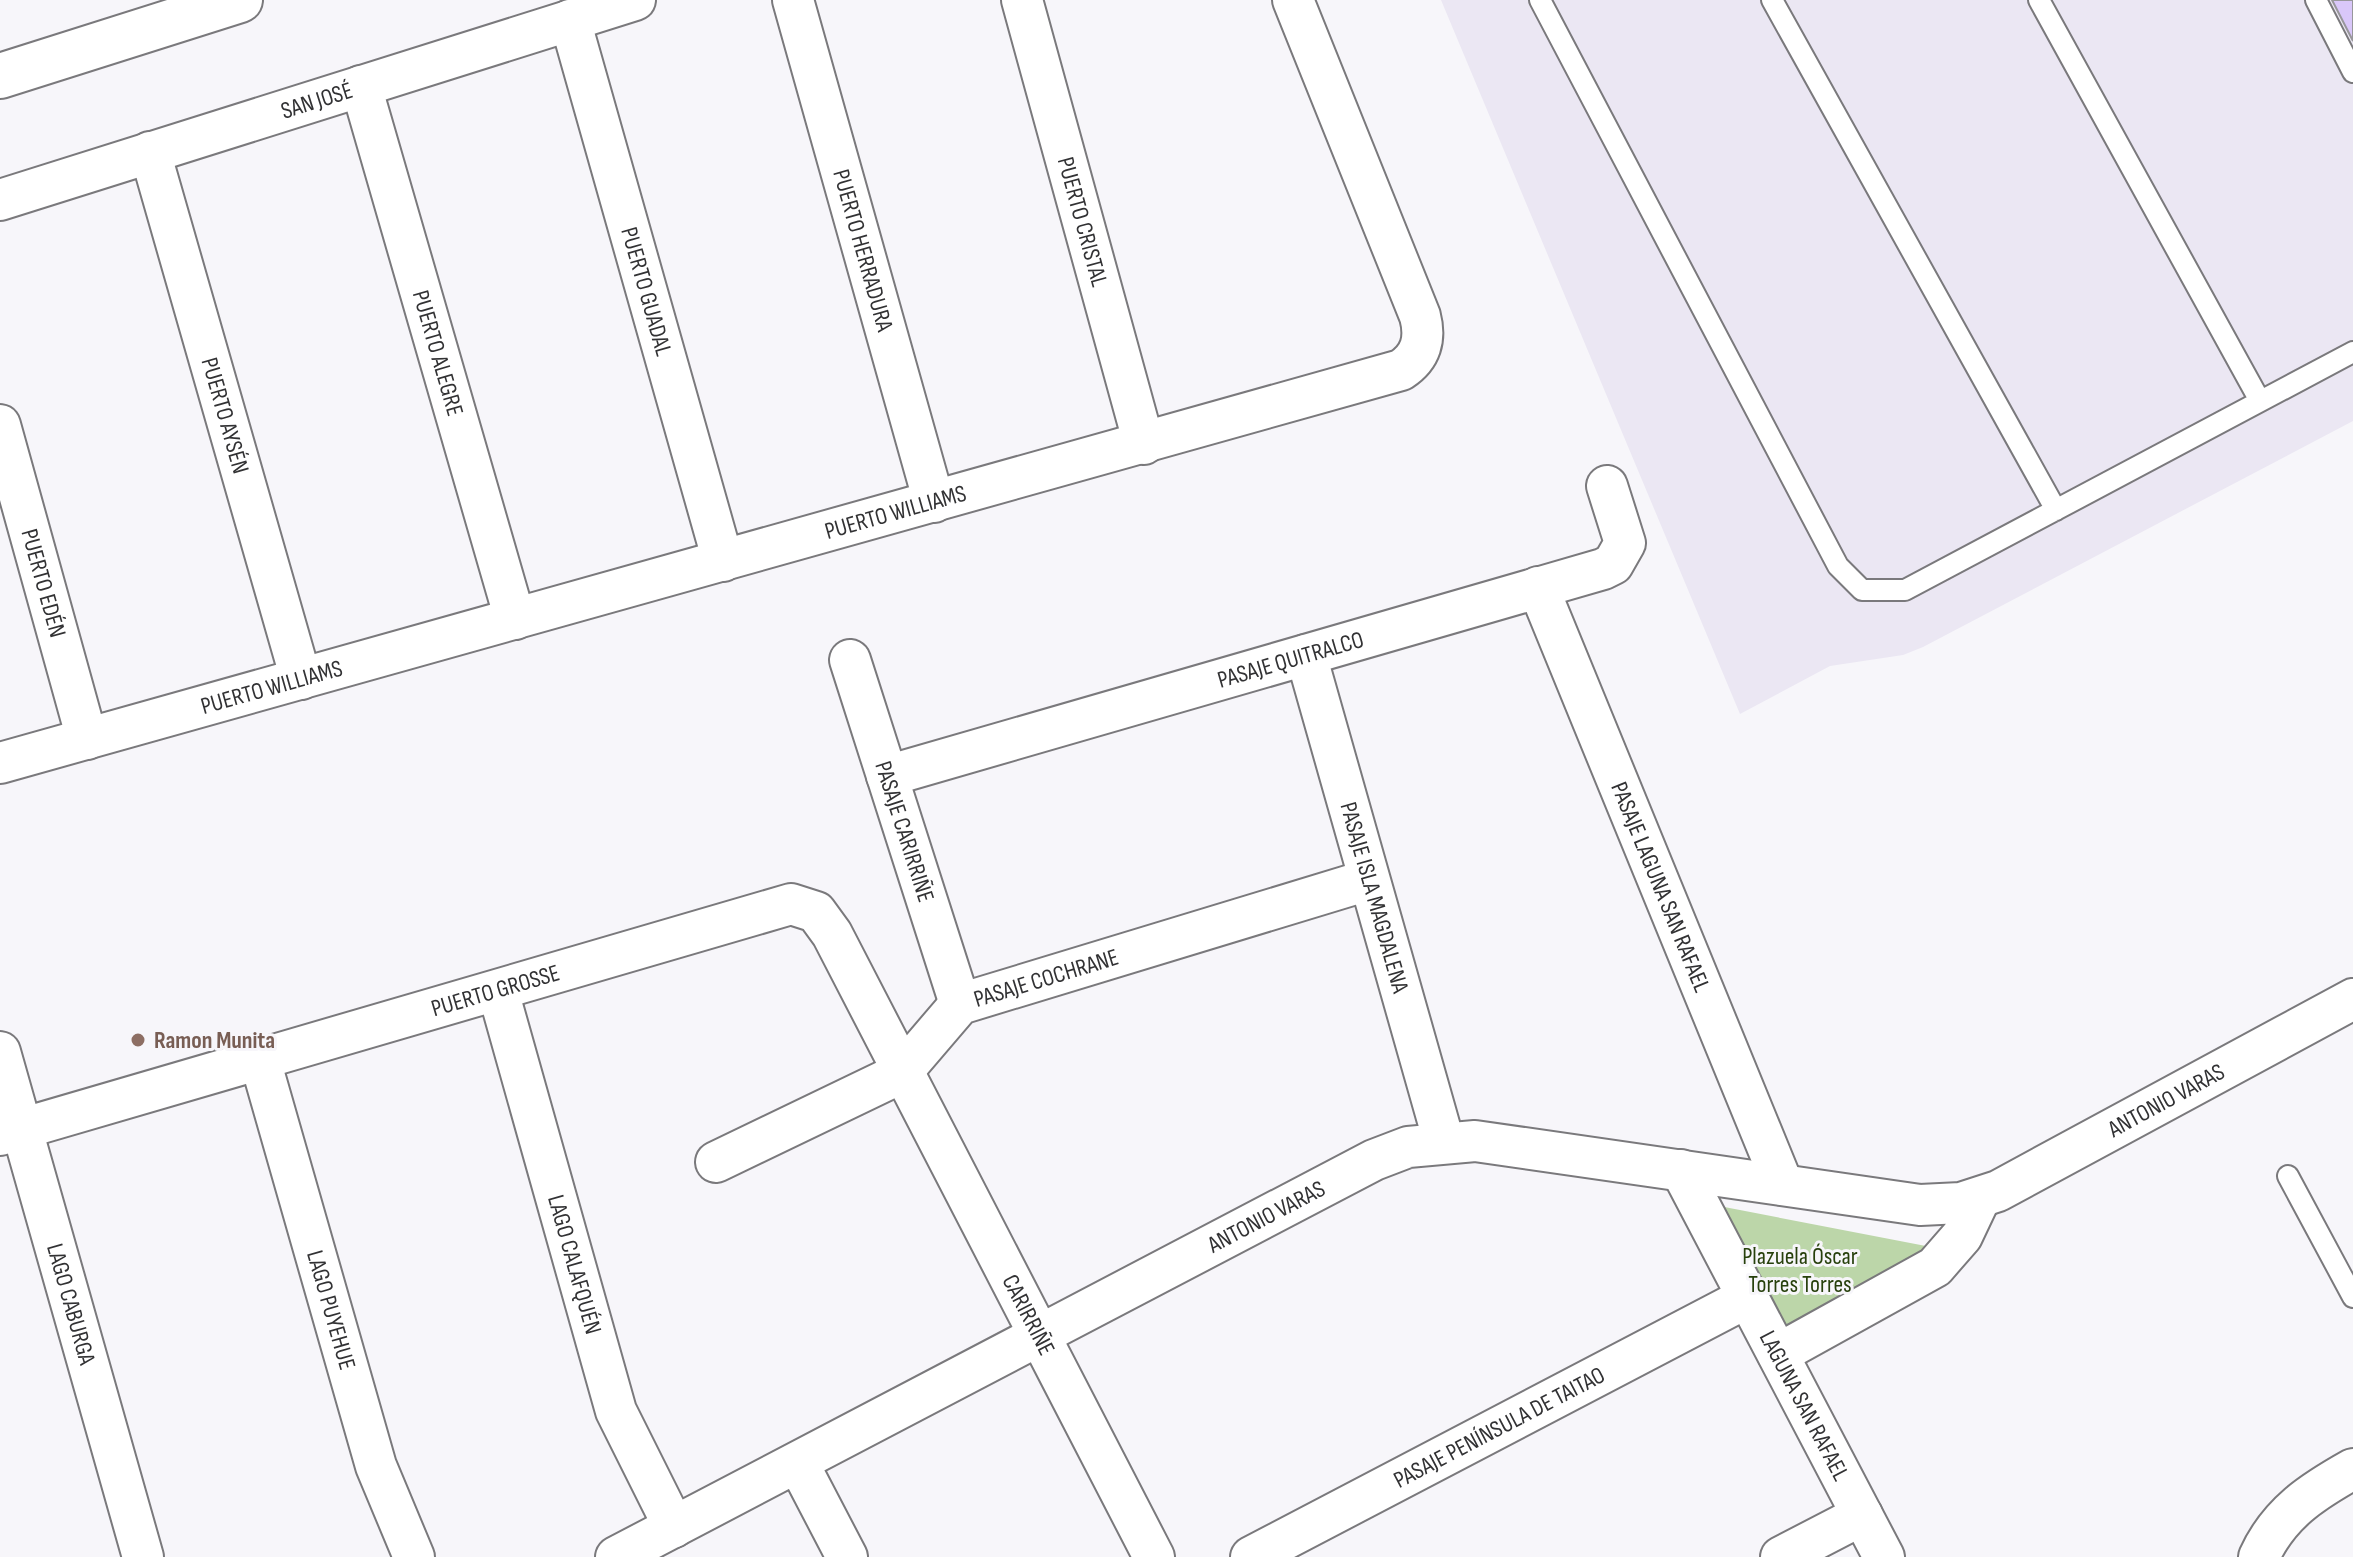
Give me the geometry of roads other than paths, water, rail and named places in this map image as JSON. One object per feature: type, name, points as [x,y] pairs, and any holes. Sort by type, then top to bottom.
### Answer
[{"type":"main road","points":[[0,76],[240,0]]},
{"type":"street","name":"SAN JOSÉ","points":[[0,200],[635,0]]},
{"type":"street","name":"PUERTO HERRADURA","points":[[793,0],[934,502]]},
{"type":"street","name":"PUERTO CRISTAL","points":[[1022,0],[1144,444]]},
{"type":"street","name":"PUERTO WILLIAMS","points":[[0,763],[1389,375],[1411,364],[1419,353],[1423,328],[1420,316],[1293,0]]},
{"type":"street","name":"PUERTO GUADAL","points":[[570,20],[723,561]]},
{"type":"street","name":"PUERTO ALEGRE","points":[[361,86],[515,619]]},
{"type":"street","name":"PUERTO AYSÉN","points":[[150,152],[301,679]]},
{"type":"street","name":"PUERTO EDÉN","points":[[0,425],[87,739]]},
{"type":"street","name":"PASAJE QUITRALCO","points":[[887,776],[1603,569],[1621,555],[1625,543],[1607,486]]},
{"type":"street","name":"PASAJE LAGUNA SAN RAFAEL","points":[[1538,587],[1783,1185]]},
{"type":"street","name":"PASAJE ISLA MAGDALENA","points":[[1306,655],[1444,1142]]},
{"type":"street","name":"PASAJE CARIRRIÑE","points":[[850,660],[960,1004]]},
{"type":"street","name":"PASAJE COCHRANE","points":[[716,1162],[901,1073],[960,1004],[1368,880]]},
{"type":"street","name":"PUERTO GROSSE","points":[[11,1132],[791,904],[816,912],[832,934],[901,1073]]},
{"type":"street","name":"LAGO CALAFQUÉN","points":[[498,991],[616,1411],[674,1527]]},
{"type":"street","name":"ANTONIO VARAS","points":[[616,1557],[1374,1160],[1408,1147],[1475,1141],[1940,1206],[1980,1198],[2353,999]]},
{"type":"street","name":"LAGO CABURGA","points":[[0,1052],[11,1132],[143,1557]]},
{"type":"street","name":"LAGO PUYEHUE","points":[[260,1060],[376,1466],[414,1557]]},
{"type":"street","name":"CARIRRIÑE","points":[[901,1073],[1154,1557]]},
{"type":"street","name":"LAGUNA SAN RAFAEL","points":[[1681,1170],[1884,1557]]},
{"type":"street","points":[[1778,1354],[1935,1267],[1962,1236],[1980,1198]]},
{"type":"street","name":"PASAJE PENÍNSULA DE TAITAO","points":[[1251,1557],[1748,1297]]},
{"type":"street","points":[[798,1463],[847,1557]]},
{"type":"street","points":[[2259,1557],[2269,1536],[2297,1503],[2353,1469]]},
{"type":"street","points":[[1781,1557],[1862,1515]]},
{"type":"lane","points":[[1540,0],[1838,566],[1862,590],[1905,590],[2353,352]]},
{"type":"lane","points":[[1772,0],[2056,510]]},
{"type":"lane","points":[[2039,0],[2260,401]]},
{"type":"lane","points":[[2316,0],[2353,72]]},
{"type":"lane","points":[[2288,1176],[2353,1297]]},
{"type":"place","name":"Ramon Munita","points":[[138,1040]]},
{"type":"park label","name":"Plazuela Óscar Torres Torres","points":[[1800,1270]]}]
